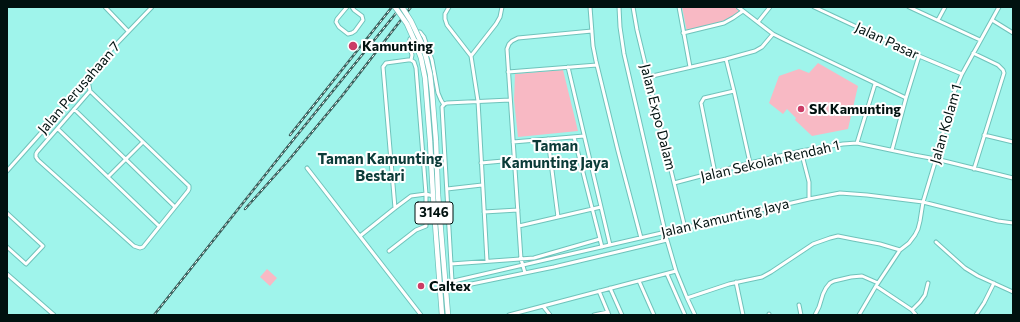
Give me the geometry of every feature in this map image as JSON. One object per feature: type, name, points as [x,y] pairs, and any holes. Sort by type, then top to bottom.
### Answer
[{"type":"main road","name":"3146","points":[[395,7],[407,24],[415,42],[421,58],[425,78],[433,141],[448,315]]},
{"type":"main road","name":"3146","points":[[402,7],[411,21],[421,42],[430,74],[432,92],[433,196],[441,313]]},
{"type":"street","points":[[105,7],[128,31]]},
{"type":"street","name":"Jalan Perusahaan 7","points":[[7,171],[88,80],[106,56],[128,31],[152,7]]},
{"type":"street","points":[[347,7],[336,22],[339,27],[348,34],[352,33],[363,20],[362,16],[352,7]]},
{"type":"street","points":[[449,7],[444,19],[471,56],[478,101],[487,261]]},
{"type":"street","points":[[471,56],[496,24],[500,17],[502,7]]},
{"type":"street","points":[[590,7],[593,46],[597,65],[641,238]]},
{"type":"street","points":[[619,7],[624,54],[665,232],[676,271],[695,315]]},
{"type":"street","name":"Jalan Expo Dalam","points":[[632,7],[684,228]]},
{"type":"street","points":[[679,7],[690,67]]},
{"type":"street","points":[[738,7],[773,34],[906,98]]},
{"type":"street","points":[[758,22],[770,7]]},
{"type":"street","name":"Jalan Pasar","points":[[814,7],[919,56],[962,74]]},
{"type":"street","points":[[909,7],[980,40]]},
{"type":"street","points":[[938,20],[945,7]]},
{"type":"street","name":"Jalan Kolam 1","points":[[859,315],[900,250],[909,243],[918,229],[923,202],[953,95],[962,74],[999,7]]},
{"type":"street","points":[[683,33],[724,23],[743,10]]},
{"type":"street","points":[[992,20],[1013,33]]},
{"type":"street","points":[[525,273],[521,259],[507,49],[512,41],[518,38],[592,31]]},
{"type":"street","points":[[411,60],[412,54],[409,44],[410,39],[418,32],[421,32],[432,60],[440,100],[444,105]]},
{"type":"street","points":[[648,77],[759,50],[773,34]]},
{"type":"street","points":[[973,53],[998,65],[1004,73],[974,169]]},
{"type":"street","points":[[892,150],[919,56]]},
{"type":"street","points":[[726,59],[750,163]]},
{"type":"street","points":[[389,250],[416,230],[426,226],[426,194],[416,68],[414,62],[411,60]]},
{"type":"street","points":[[395,208],[383,67],[386,63],[411,60]]},
{"type":"street","points":[[508,72],[597,65]]},
{"type":"street","points":[[568,67],[610,245]]},
{"type":"street","points":[[88,80],[90,91],[189,186],[188,191],[143,247],[140,248],[134,246],[38,160],[36,154],[90,91]]},
{"type":"street","points":[[857,143],[875,84]]},
{"type":"street","points":[[714,173],[701,103],[704,98],[734,91]]},
{"type":"street","points":[[444,105],[446,103],[510,100]]},
{"type":"street","points":[[444,105],[442,112],[452,282]]},
{"type":"street","points":[[74,109],[175,206]]},
{"type":"street","points":[[58,129],[160,226]]},
{"type":"street","points":[[984,135],[1013,142]]},
{"type":"street","points":[[513,142],[584,136]]},
{"type":"street","points":[[574,137],[602,247]]},
{"type":"street","points":[[548,139],[558,217]]},
{"type":"street","points":[[108,177],[143,142]]},
{"type":"street","name":"Jalan Sekolah Rendah 1","points":[[674,183],[801,151],[857,143],[936,159],[1013,178]]},
{"type":"street","points":[[801,151],[809,182],[809,199]]},
{"type":"street","points":[[481,163],[514,160]]},
{"type":"street","points":[[307,168],[421,315]]},
{"type":"street","points":[[447,189],[482,185]]},
{"type":"street","name":"Jalan Kamunting Jaya","points":[[439,284],[827,195],[852,193],[923,202],[998,221],[1013,223]]},
{"type":"street","points":[[360,236],[411,196],[426,194],[433,196]]},
{"type":"street","points":[[519,226],[600,207]]},
{"type":"street","points":[[484,212],[518,210]]},
{"type":"street","points":[[7,213],[43,246],[26,264],[7,247]]},
{"type":"street","points":[[687,298],[736,282],[762,277],[813,244],[838,236],[880,244],[900,250]]},
{"type":"street","points":[[451,264],[534,258],[600,240]]},
{"type":"street","points":[[457,287],[667,240]]},
{"type":"street","points":[[936,242],[965,268],[1013,292]]},
{"type":"street","points":[[509,315],[676,271]]},
{"type":"street","points":[[7,274],[54,315]]},
{"type":"street","points":[[667,274],[685,315]]},
{"type":"street","points":[[815,315],[826,288],[830,283],[851,277],[862,276],[912,310],[916,315]]},
{"type":"street","points":[[639,281],[654,315]]},
{"type":"street","points":[[736,282],[743,315]]},
{"type":"street","points":[[912,310],[925,295],[928,283]]},
{"type":"street","points":[[976,315],[994,283]]},
{"type":"street","points":[[610,288],[622,315]]},
{"type":"street","points":[[594,315],[609,313],[599,291]]},
{"type":"street","points":[[798,305],[801,315]]},
{"type":"street","points":[[543,306],[550,315]]},
{"type":"shaded area","points":[[682,7],[735,7],[739,11],[726,20],[687,32]]},
{"type":"shaded area","points":[[818,63],[858,86],[848,129],[812,136],[795,120],[796,118],[787,109],[783,114],[769,103],[779,76],[799,69],[809,73]]},
{"type":"shaded area","points":[[563,70],[578,131],[518,137],[514,100],[515,74]]},
{"type":"shaded area","points":[[267,269],[277,278],[270,286],[260,277]]},
{"type":"railway","points":[[290,135],[392,7]]},
{"type":"railway","points":[[154,315],[401,7]]},
{"type":"railway","points":[[245,209],[288,161],[342,96],[411,7]]},
{"type":"place","name":"Kamunting","points":[[353,46]]},
{"type":"place","name":"SK Kamunting","points":[[801,109]]},
{"type":"place","name":"Caltex","points":[[421,286]]},
{"type":"district","name":"Taman Kamunting Jaya","points":[[555,154]]},
{"type":"district","name":"Taman Kamunting Bestari","points":[[380,168]]}]
